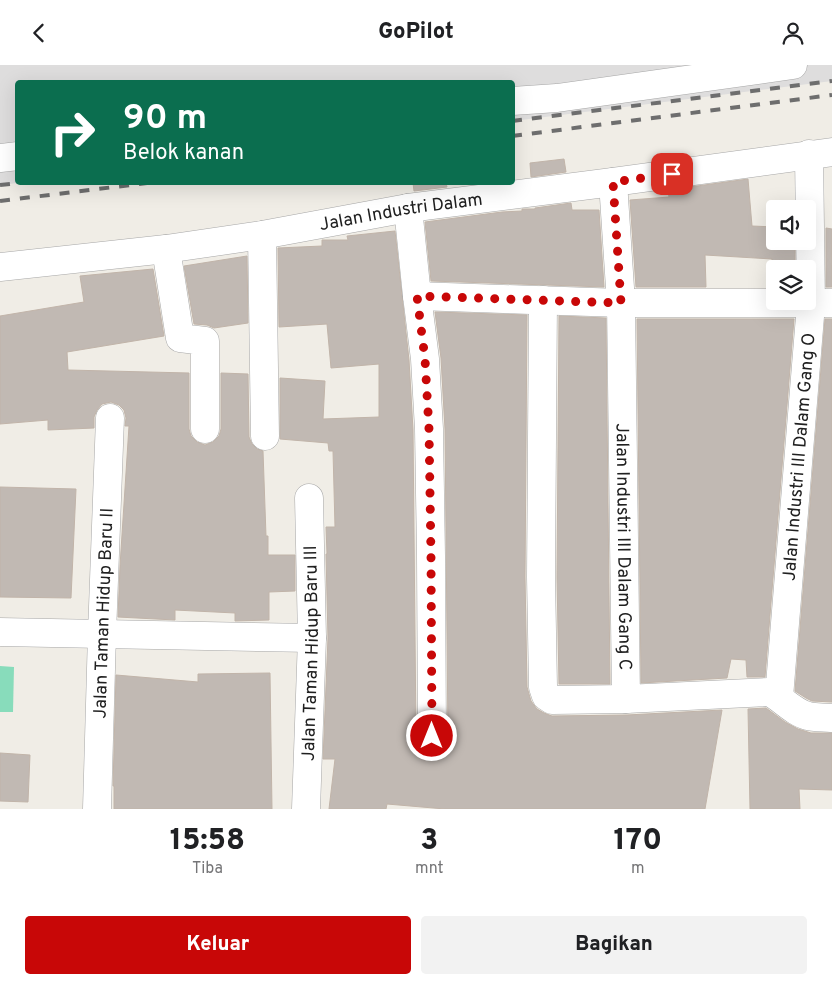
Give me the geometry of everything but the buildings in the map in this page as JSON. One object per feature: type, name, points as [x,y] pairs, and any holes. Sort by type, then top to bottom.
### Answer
[{"type":"street","points":[[515,101],[557,98],[793,65]]},
{"type":"street","name":"Jalan Industri Dalam","points":[[0,267],[166,249],[262,235],[408,208],[820,153]]},
{"type":"street","name":"Jalan Industri III Dalam Gang O","points":[[780,697],[822,303],[820,153]]},
{"type":"street","points":[[0,158],[15,156]]},
{"type":"street","name":"Jalan Industri III Dalam Gang C","points":[[613,182],[621,303],[626,699]]},
{"type":"street","points":[[408,208],[425,359],[429,429],[432,736]]},
{"type":"street","points":[[262,235],[264,436]]},
{"type":"street","points":[[166,249],[180,339],[205,341],[205,429]]},
{"type":"street","points":[[417,296],[621,303],[822,303]]},
{"type":"street","points":[[543,300],[541,577],[543,687],[546,696],[552,700],[770,693],[780,697],[792,708],[808,716],[832,718]]},
{"type":"street","name":"Jalan Taman Hidup Baru II","points":[[97,809],[110,417]]},
{"type":"street","name":"Jalan Taman Hidup Baru III","points":[[306,809],[312,638],[309,498]]},
{"type":"street","points":[[0,631],[312,638]]},
{"type":"shaded area","points":[[0,65],[832,65],[832,81],[515,121],[515,80],[15,80],[15,183],[0,185]]},
{"type":"green space","points":[[0,666],[14,667],[13,712],[0,712]]},
{"type":"railway","points":[[515,121],[832,81]]},
{"type":"railway","points":[[515,136],[832,95]]},
{"type":"railway","points":[[0,185],[15,183]]},
{"type":"railway","points":[[0,201],[131,185]]},
{"type":"route","points":[[432,736],[429,429],[425,359],[417,296],[621,303],[613,182],[672,174]]}]
